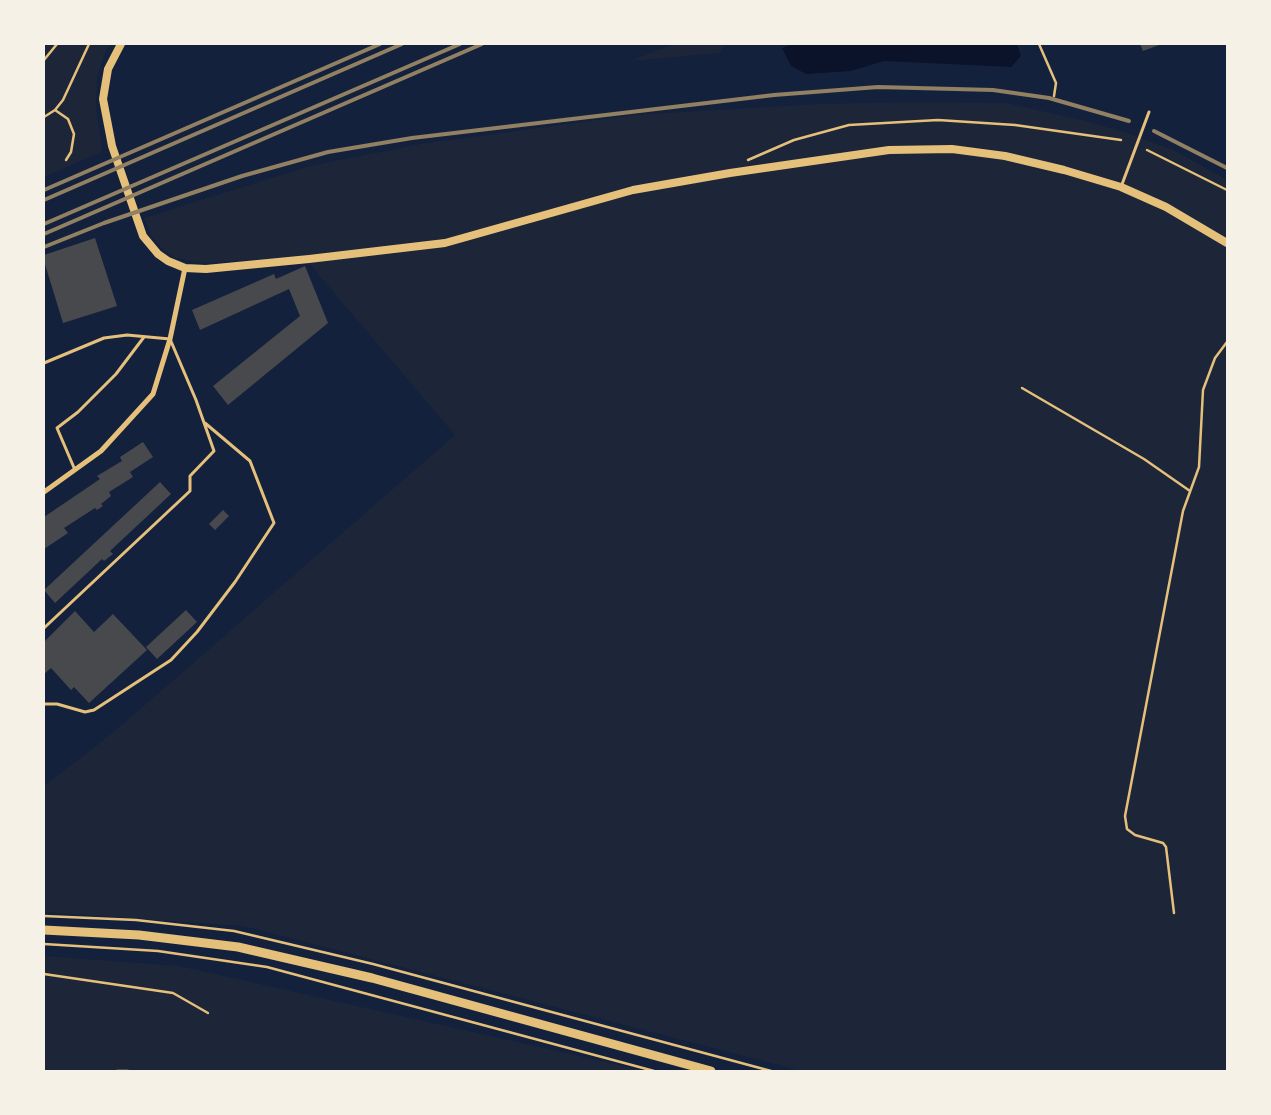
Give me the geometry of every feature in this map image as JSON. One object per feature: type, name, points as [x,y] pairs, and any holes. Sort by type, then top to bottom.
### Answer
[{"type":"main road","points":[[44,930],[139,935],[238,947],[372,978],[711,1071]]},
{"type":"street","points":[[121,44],[108,69],[103,99],[112,146],[139,226],[150,245],[168,261],[185,268],[206,269],[446,243],[633,190],[730,173],[889,150],[952,149],[1005,156],[1064,170],[1121,187],[1166,207],[1227,243]]},
{"type":"street","points":[[44,492],[101,451],[153,394],[170,339],[185,268]]},
{"type":"lane","points":[[1121,187],[1149,112]]},
{"type":"lane","points":[[44,363],[104,338],[127,335],[170,339],[214,451],[190,476],[190,491],[44,628]]},
{"type":"lane","points":[[74,470],[57,428],[78,412],[116,374],[144,337]]},
{"type":"lane","points":[[44,704],[57,704],[85,712],[94,710],[171,660],[197,632],[235,582],[274,523],[250,461],[204,422]]},
{"type":"path","points":[[44,60],[57,44]]},
{"type":"path","points":[[44,117],[55,110],[63,100],[89,44]]},
{"type":"path","points":[[1039,44],[1056,83],[1054,96]]},
{"type":"path","points":[[55,110],[68,119],[74,134],[71,152],[66,160]]},
{"type":"path","points":[[746,162],[754,156],[794,140],[859,124],[938,120],[1015,125],[1121,140]]},
{"type":"path","points":[[1147,150],[1227,190]]},
{"type":"path","points":[[1174,913],[1164,843],[1135,835],[1127,829],[1125,816],[1183,511],[1199,466],[1203,390],[1215,358],[1227,342]]},
{"type":"path","points":[[1022,388],[1144,459],[1190,491]]},
{"type":"path","points":[[44,944],[158,951],[267,967],[654,1071]]},
{"type":"path","points":[[44,974],[173,993],[208,1013]]},
{"type":"path","points":[[117,1071],[128,1071]]},
{"type":"shaded area","points":[[44,44],[111,44],[106,51],[97,77],[96,106],[102,152],[44,177]]},
{"type":"shaded area","points":[[674,44],[725,44],[719,53],[630,61]]},
{"type":"shaded area","points":[[792,44],[1017,44],[1021,56],[1011,67],[884,61],[851,71],[806,74],[791,66],[782,48]]},
{"type":"shaded area","points":[[911,102],[1006,103],[1086,121],[1130,134],[1173,150],[1227,180],[1227,1071],[802,1071],[244,926],[44,912],[44,786],[114,732],[455,435],[308,262],[291,257],[203,263],[176,258],[164,251],[151,235],[144,218],[310,166],[421,144],[634,115],[819,104]]},
{"type":"shaded area","points":[[44,956],[179,966],[646,1071],[44,1071]]},
{"type":"building","points":[[1140,44],[1162,44],[1143,51]]},
{"type":"building","points":[[95,238],[117,306],[63,323],[44,261],[44,255]]},
{"type":"building","points":[[305,266],[328,323],[228,405],[213,386],[300,316],[289,289],[200,330],[192,310],[274,274],[276,279]]},
{"type":"building","points":[[143,442],[153,457],[130,472],[133,477],[109,492],[111,496],[101,504],[103,506],[97,510],[95,508],[64,528],[68,533],[44,549],[44,517],[100,479],[97,476],[122,461],[120,457]]},
{"type":"building","points":[[160,482],[171,494],[110,551],[113,554],[104,561],[102,559],[55,603],[44,590]]},
{"type":"building","points":[[223,510],[229,516],[215,530],[209,524]]},
{"type":"building","points":[[186,610],[197,622],[157,659],[146,647]]},
{"type":"building","points":[[75,611],[94,632],[113,614],[147,650],[89,703],[74,687],[71,690],[51,668],[44,674],[44,642]]},
{"type":"railway","points":[[44,190],[380,44]]},
{"type":"railway","points":[[44,200],[402,44]]},
{"type":"railway","points":[[44,224],[460,44]]},
{"type":"railway","points":[[44,234],[482,44]]},
{"type":"railway","points":[[44,247],[104,223],[242,176],[328,152],[412,138],[774,95],[878,87],[993,90],[1049,98],[1129,121]]},
{"type":"railway","points":[[1154,131],[1227,168]]}]
